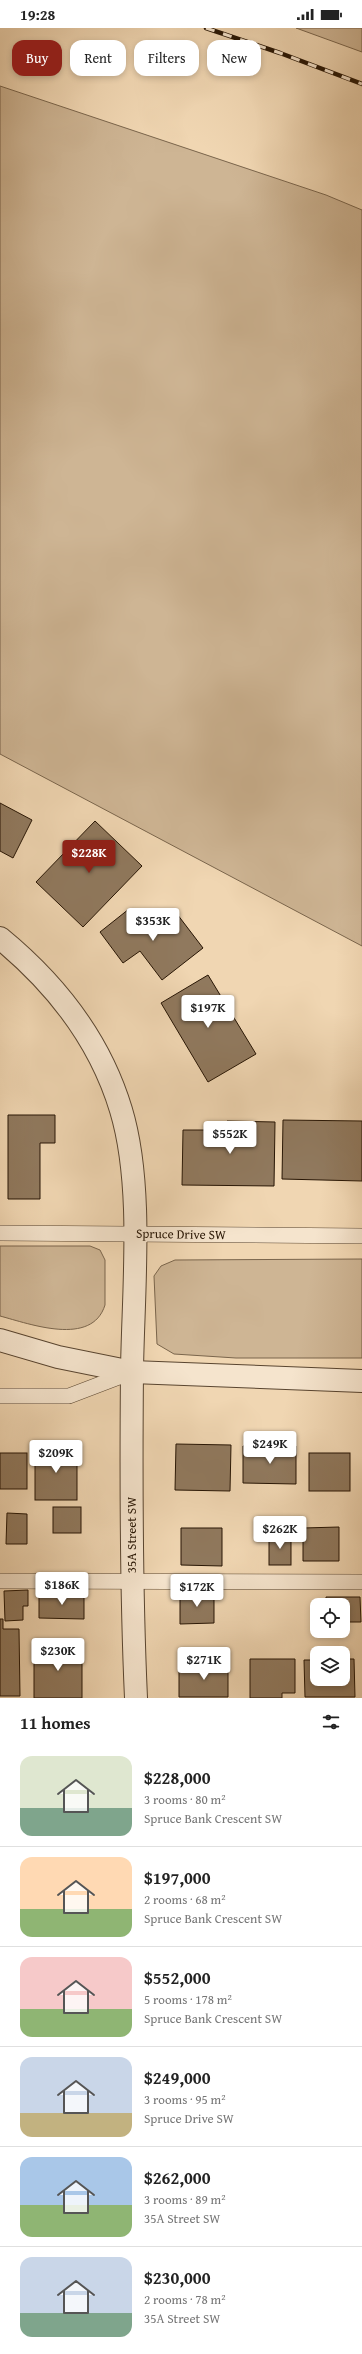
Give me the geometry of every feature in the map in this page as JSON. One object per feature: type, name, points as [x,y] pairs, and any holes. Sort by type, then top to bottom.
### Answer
[{"type":"street","name":"35A Street SW","points":[[0,938],[44,978],[66,1004],[100,1057],[119,1104],[128,1139],[135,1234],[132,1372],[131,1582],[136,1698]]},
{"type":"street","points":[[0,1340],[58,1357],[132,1372],[362,1381]]},
{"type":"lane","name":"Spruce Drive SW","points":[[0,1233],[362,1236]]},
{"type":"lane","points":[[0,1396],[69,1396],[132,1372]]},
{"type":"lane","points":[[0,1581],[362,1582]]},
{"type":"shaded area","points":[[296,28],[362,28],[362,52]]},
{"type":"shaded area","points":[[0,86],[326,195],[362,210],[362,946],[0,754]]},
{"type":"shaded area","points":[[0,1246],[90,1246],[100,1250],[105,1260],[105,1305],[98,1318],[87,1326],[74,1329],[59,1329],[27,1324],[0,1316]]},
{"type":"shaded area","points":[[362,1259],[362,1358],[236,1358],[174,1354],[157,1344],[154,1276],[161,1266],[175,1260]]},
{"type":"building","points":[[0,803],[32,820],[13,858],[0,851]]},
{"type":"building","points":[[95,821],[142,866],[83,927],[36,882]]},
{"type":"building","points":[[129,909],[146,932],[174,910],[203,948],[162,980],[140,951],[123,963],[100,932]]},
{"type":"building","points":[[208,975],[256,1054],[208,1082],[161,1003]]},
{"type":"building","points":[[8,1115],[55,1115],[55,1143],[40,1143],[40,1199],[8,1199]]},
{"type":"building","points":[[283,1120],[362,1121],[362,1181],[282,1179]]},
{"type":"building","points":[[227,1121],[275,1122],[274,1186],[182,1185],[183,1130],[227,1130]]},
{"type":"building","points":[[176,1444],[231,1445],[230,1491],[175,1490]]},
{"type":"building","points":[[243,1446],[296,1446],[296,1484],[243,1483]]},
{"type":"building","points":[[35,1449],[77,1449],[77,1500],[35,1500]]},
{"type":"building","points":[[0,1453],[27,1453],[27,1489],[0,1489]]},
{"type":"building","points":[[309,1453],[350,1453],[350,1491],[309,1491]]},
{"type":"building","points":[[53,1507],[81,1507],[81,1533],[53,1533]]},
{"type":"building","points":[[7,1513],[27,1514],[27,1544],[6,1544]]},
{"type":"building","points":[[339,1527],[339,1561],[303,1561],[303,1528]]},
{"type":"building","points":[[181,1528],[222,1528],[222,1566],[181,1565]]},
{"type":"building","points":[[269,1536],[291,1536],[291,1565],[269,1565]]},
{"type":"building","points":[[28,1590],[28,1606],[23,1606],[23,1620],[5,1621],[4,1591]]},
{"type":"building","points":[[39,1593],[84,1593],[84,1619],[39,1618]]},
{"type":"building","points":[[180,1593],[214,1593],[214,1623],[180,1624]]},
{"type":"building","points":[[360,1597],[361,1622],[350,1622],[350,1598],[326,1598]]},
{"type":"building","points":[[0,1619],[3,1619],[3,1629],[19,1629],[20,1696],[0,1696]]},
{"type":"building","points":[[34,1647],[82,1647],[82,1698],[34,1698]]},
{"type":"building","points":[[250,1659],[295,1659],[295,1693],[282,1693],[282,1698],[250,1698]]},
{"type":"building","points":[[350,1659],[354,1659],[355,1697],[305,1697],[304,1660],[310,1660],[310,1686],[350,1686]]},
{"type":"building","points":[[228,1664],[228,1697],[179,1697],[179,1665]]},
{"type":"railway","points":[[206,28],[280,53],[362,84]]}]
